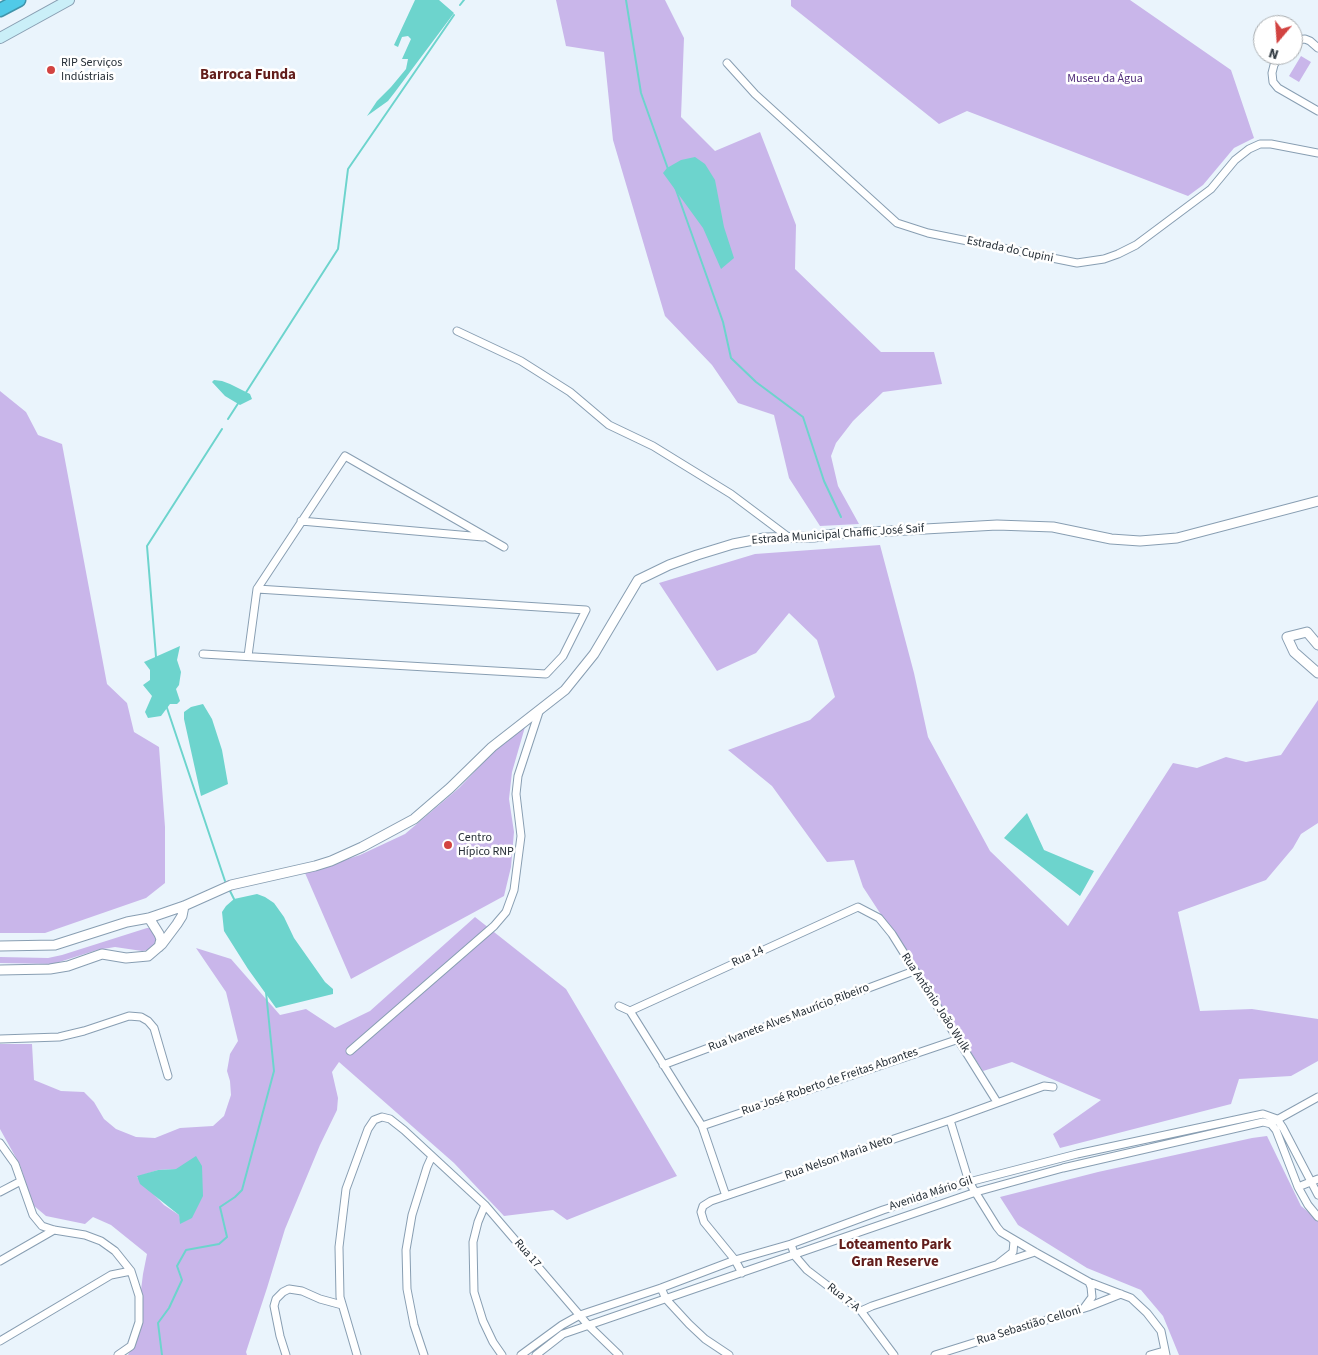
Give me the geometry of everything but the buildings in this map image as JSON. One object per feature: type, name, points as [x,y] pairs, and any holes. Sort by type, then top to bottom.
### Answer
[{"type":"highway","points":[[0,10],[19,0]]},
{"type":"main road","points":[[0,38],[69,0]]},
{"type":"street","points":[[1303,39],[1310,41],[1318,48]]},
{"type":"street","name":"Estrada do Cupini","points":[[726,63],[755,94],[897,223],[928,233],[1077,263],[1104,259],[1136,244],[1211,189],[1235,160],[1249,149],[1260,144],[1271,144],[1318,153]]},
{"type":"street","points":[[1274,65],[1272,73],[1273,82],[1278,88],[1318,111]]},
{"type":"street","points":[[457,331],[521,361],[570,392],[609,425],[654,446],[731,494],[787,536]]},
{"type":"street","points":[[248,656],[257,589],[345,456],[504,547]]},
{"type":"street","name":"Estrada Municipal Chaffic José Saif","points":[[0,946],[55,945],[128,922],[149,918],[184,906],[231,884],[331,861],[362,847],[414,819],[450,788],[492,747],[565,690],[594,654],[638,580],[669,565],[733,544],[787,536],[814,537],[835,534],[997,525],[1053,527],[1111,539],[1140,541],[1177,538],[1318,502]]},
{"type":"street","points":[[301,522],[486,537]]},
{"type":"street","points":[[203,654],[546,674],[563,656],[586,610],[257,589]]},
{"type":"street","points":[[1318,645],[1307,632],[1286,637],[1294,652],[1318,673]]},
{"type":"street","points":[[350,1052],[494,926],[506,912],[514,890],[521,836],[516,794],[518,776],[539,712]]},
{"type":"street","points":[[0,970],[64,967],[102,954],[126,958],[142,958],[159,948],[182,916],[184,906]]},
{"type":"street","name":"Rua 14","points":[[630,1011],[858,906],[866,910]]},
{"type":"street","name":"Rua Antônio João Wulk","points":[[866,910],[879,918],[892,934],[998,1102]]},
{"type":"street","points":[[149,918],[161,939],[159,948]]},
{"type":"street","name":"Rua lvanete Alves Maurício Ribeiro","points":[[663,1065],[914,971]]},
{"type":"street","points":[[619,1006],[630,1011],[702,1126],[726,1196]]},
{"type":"street","points":[[0,1039],[39,1039],[59,1036],[84,1031],[129,1016],[141,1017],[154,1028],[168,1076]]},
{"type":"street","name":"Rua José Roberto de Freitas Abrantes","points":[[702,1126],[959,1039]]},
{"type":"street","name":"Rua Nelson Maria Neto","points":[[742,1273],[735,1260],[704,1222],[701,1212],[703,1206],[711,1201],[1044,1086],[1053,1087]]},
{"type":"street","points":[[1274,1122],[1318,1097]]},
{"type":"street","name":"Avenida Mário Gil","points":[[521,1355],[562,1325],[580,1315],[661,1288],[735,1260],[791,1244],[883,1210],[969,1182],[1061,1158],[1263,1114],[1274,1122]]},
{"type":"street","name":"Rua 17","points":[[342,1305],[340,1297],[339,1247],[346,1189],[368,1129],[374,1120],[382,1117],[390,1119],[485,1205],[588,1325],[619,1355]]},
{"type":"street","points":[[950,1120],[969,1182],[996,1227],[1034,1252],[1089,1282],[1131,1298],[1161,1330],[1165,1353],[1150,1355]]},
{"type":"street","name":"Avenida Mário Gil","points":[[536,1355],[564,1334],[588,1325],[795,1256],[976,1192],[1063,1168],[1152,1147],[1263,1122],[1274,1122]]},
{"type":"street","points":[[1274,1122],[1318,1196]]},
{"type":"street","points":[[1274,1122],[1298,1187],[1308,1205],[1318,1216]]},
{"type":"street","points":[[1213,1125],[1215,1133]]},
{"type":"street","points":[[1150,1138],[1152,1147]]},
{"type":"street","points":[[0,1143],[15,1164],[33,1215],[42,1226],[54,1230],[85,1234],[101,1241],[121,1257],[131,1271],[139,1296],[140,1313],[134,1338],[126,1350],[118,1355]]},
{"type":"street","points":[[424,1355],[414,1325],[407,1289],[406,1250],[412,1214],[432,1156]]},
{"type":"street","points":[[1061,1158],[1063,1168]]},
{"type":"street","points":[[1298,1187],[1318,1179]]},
{"type":"street","points":[[0,1192],[21,1180]]},
{"type":"street","points":[[485,1205],[473,1242],[474,1292],[483,1321],[493,1342],[502,1355]]},
{"type":"street","points":[[883,1210],[888,1223]]},
{"type":"street","points":[[0,1261],[54,1230]]},
{"type":"street","points":[[995,1266],[1013,1252],[1014,1241],[1011,1238]]},
{"type":"street","name":"Rua 7-A","points":[[791,1244],[795,1256],[807,1270],[861,1311],[894,1355]]},
{"type":"street","points":[[861,1311],[1034,1252]]},
{"type":"street","points":[[0,1341],[111,1275],[131,1271]]},
{"type":"street","points":[[1083,1309],[1092,1297],[1089,1282]]},
{"type":"street","points":[[661,1288],[666,1299],[689,1324],[705,1339],[729,1355]]},
{"type":"street","points":[[286,1355],[274,1306],[276,1299],[289,1289],[302,1290],[320,1300],[342,1305],[357,1355]]},
{"type":"street","name":"Rua Sebastião Celloni","points":[[935,1355],[1083,1309],[1122,1294]]},
{"type":"street","points":[[531,1348],[536,1355]]},
{"type":"green space","points":[[556,0],[665,0],[684,38],[681,117],[715,151],[760,132],[796,225],[795,269],[881,352],[934,352],[942,384],[883,392],[853,421],[836,443],[831,456],[838,486],[859,524],[820,526],[789,478],[774,415],[738,403],[712,365],[665,316],[613,140],[604,52],[566,46]]},
{"type":"green space","name":"Museu da Água","points":[[791,0],[1130,0],[1231,70],[1254,138],[1234,148],[1203,185],[1188,196],[967,111],[939,124],[791,6]]},
{"type":"green space","points":[[1303,57],[1311,62],[1299,82],[1289,76],[1296,65],[1303,65]]},
{"type":"green space","points":[[0,391],[26,412],[38,435],[62,444],[107,684],[127,703],[134,732],[159,747],[165,827],[165,883],[146,898],[45,933],[0,933]]},
{"type":"green space","points":[[880,545],[914,673],[928,737],[990,851],[1068,926],[1173,763],[1197,768],[1226,757],[1246,762],[1281,755],[1318,700],[1318,823],[1301,834],[1293,848],[1266,880],[1178,912],[1200,1011],[1252,1009],[1318,1019],[1318,1061],[1291,1076],[1239,1079],[1231,1104],[1060,1148],[1053,1134],[1101,1100],[1012,1062],[983,1071],[863,887],[854,860],[827,862],[772,786],[728,750],[810,720],[835,697],[817,640],[789,613],[756,653],[717,671],[659,583],[755,554]]},
{"type":"green space","name":"Centro Hípico RNP","points":[[525,727],[512,772],[509,799],[514,832],[511,867],[504,896],[351,979],[305,873],[360,855],[405,834],[459,788],[500,745]]},
{"type":"green space","points":[[475,917],[566,989],[677,1176],[567,1220],[553,1210],[504,1216],[454,1163],[339,1062],[332,1072],[338,1098],[337,1110],[320,1145],[285,1229],[246,1352],[247,1355],[128,1355],[140,1332],[143,1313],[141,1290],[147,1254],[111,1225],[93,1217],[85,1224],[46,1216],[33,1205],[20,1165],[0,1129],[0,1044],[32,1044],[34,1080],[61,1091],[84,1092],[94,1102],[104,1119],[116,1129],[136,1137],[155,1138],[180,1128],[213,1126],[224,1116],[231,1095],[227,1071],[230,1054],[238,1041],[226,992],[196,948],[231,959],[280,1015],[306,1009],[335,1028],[370,1011]],"holes":[[[176,1169],[181,1224],[179,1215],[164,1205],[137,1177],[158,1170]]]},
{"type":"green space","points":[[152,928],[156,932],[158,944],[151,950],[142,951],[115,947],[97,950],[53,964],[0,963],[0,957],[48,958],[62,955]]},
{"type":"green space","points":[[1267,1136],[1301,1206],[1318,1220],[1318,1355],[1179,1355],[1163,1316],[1141,1290],[1087,1268],[1018,1225],[1000,1197],[1098,1172]]},
{"type":"shaded area","points":[[415,0],[439,0],[454,13],[388,101],[367,116],[377,101],[406,69],[408,59],[402,59],[411,39],[408,36],[402,37],[398,47],[394,45]]},
{"type":"shaded area","points":[[695,157],[705,164],[715,180],[724,227],[734,258],[721,269],[703,228],[663,173],[667,168],[681,160]]},
{"type":"shaded area","points":[[214,380],[230,384],[250,394],[252,399],[240,405],[225,396],[212,382]]},
{"type":"shaded area","points":[[180,646],[177,660],[181,672],[179,685],[176,689],[180,701],[177,704],[170,704],[161,716],[148,718],[145,712],[152,696],[143,685],[150,680],[150,670],[144,662]]},
{"type":"shaded area","points":[[203,704],[212,719],[222,750],[228,784],[201,796],[184,712],[191,707]]},
{"type":"shaded area","points":[[1027,813],[1044,850],[1094,871],[1080,896],[1004,838]]},
{"type":"shaded area","points":[[257,894],[274,903],[284,917],[294,938],[325,982],[333,989],[333,994],[276,1008],[224,931],[222,912],[226,906],[234,899]]},
{"type":"shaded area","points":[[196,1156],[202,1166],[203,1196],[192,1218],[180,1224],[179,1215],[140,1184],[137,1176],[158,1170],[176,1169]]},
{"type":"waterway","points":[[460,5],[464,0]]},
{"type":"waterway","points":[[626,0],[641,93],[668,169]]},
{"type":"waterway","points":[[245,394],[338,249],[348,169],[454,15]]},
{"type":"waterway","points":[[675,187],[723,322],[731,358],[756,382],[803,417],[824,481],[841,517]]},
{"type":"waterway","points":[[228,419],[239,402]]},
{"type":"waterway","points":[[156,657],[147,546],[222,429]]},
{"type":"waterway","points":[[166,705],[225,881]]},
{"type":"waterway","points":[[230,891],[234,899]]},
{"type":"waterway","points":[[162,1355],[158,1323],[169,1308],[182,1280],[177,1266],[186,1250],[219,1244],[227,1237],[220,1207],[242,1190],[274,1071],[266,992]]},
{"type":"place","name":"RIP Serviços Indústriais","points":[[51,70]]},
{"type":"place","name":"Centro Hípico RNP","points":[[448,845]]},
{"type":"district","name":"Barroca Funda","points":[[248,76]]},
{"type":"district","name":"Loteamento Park Gran Reserve","points":[[895,1254]]}]
